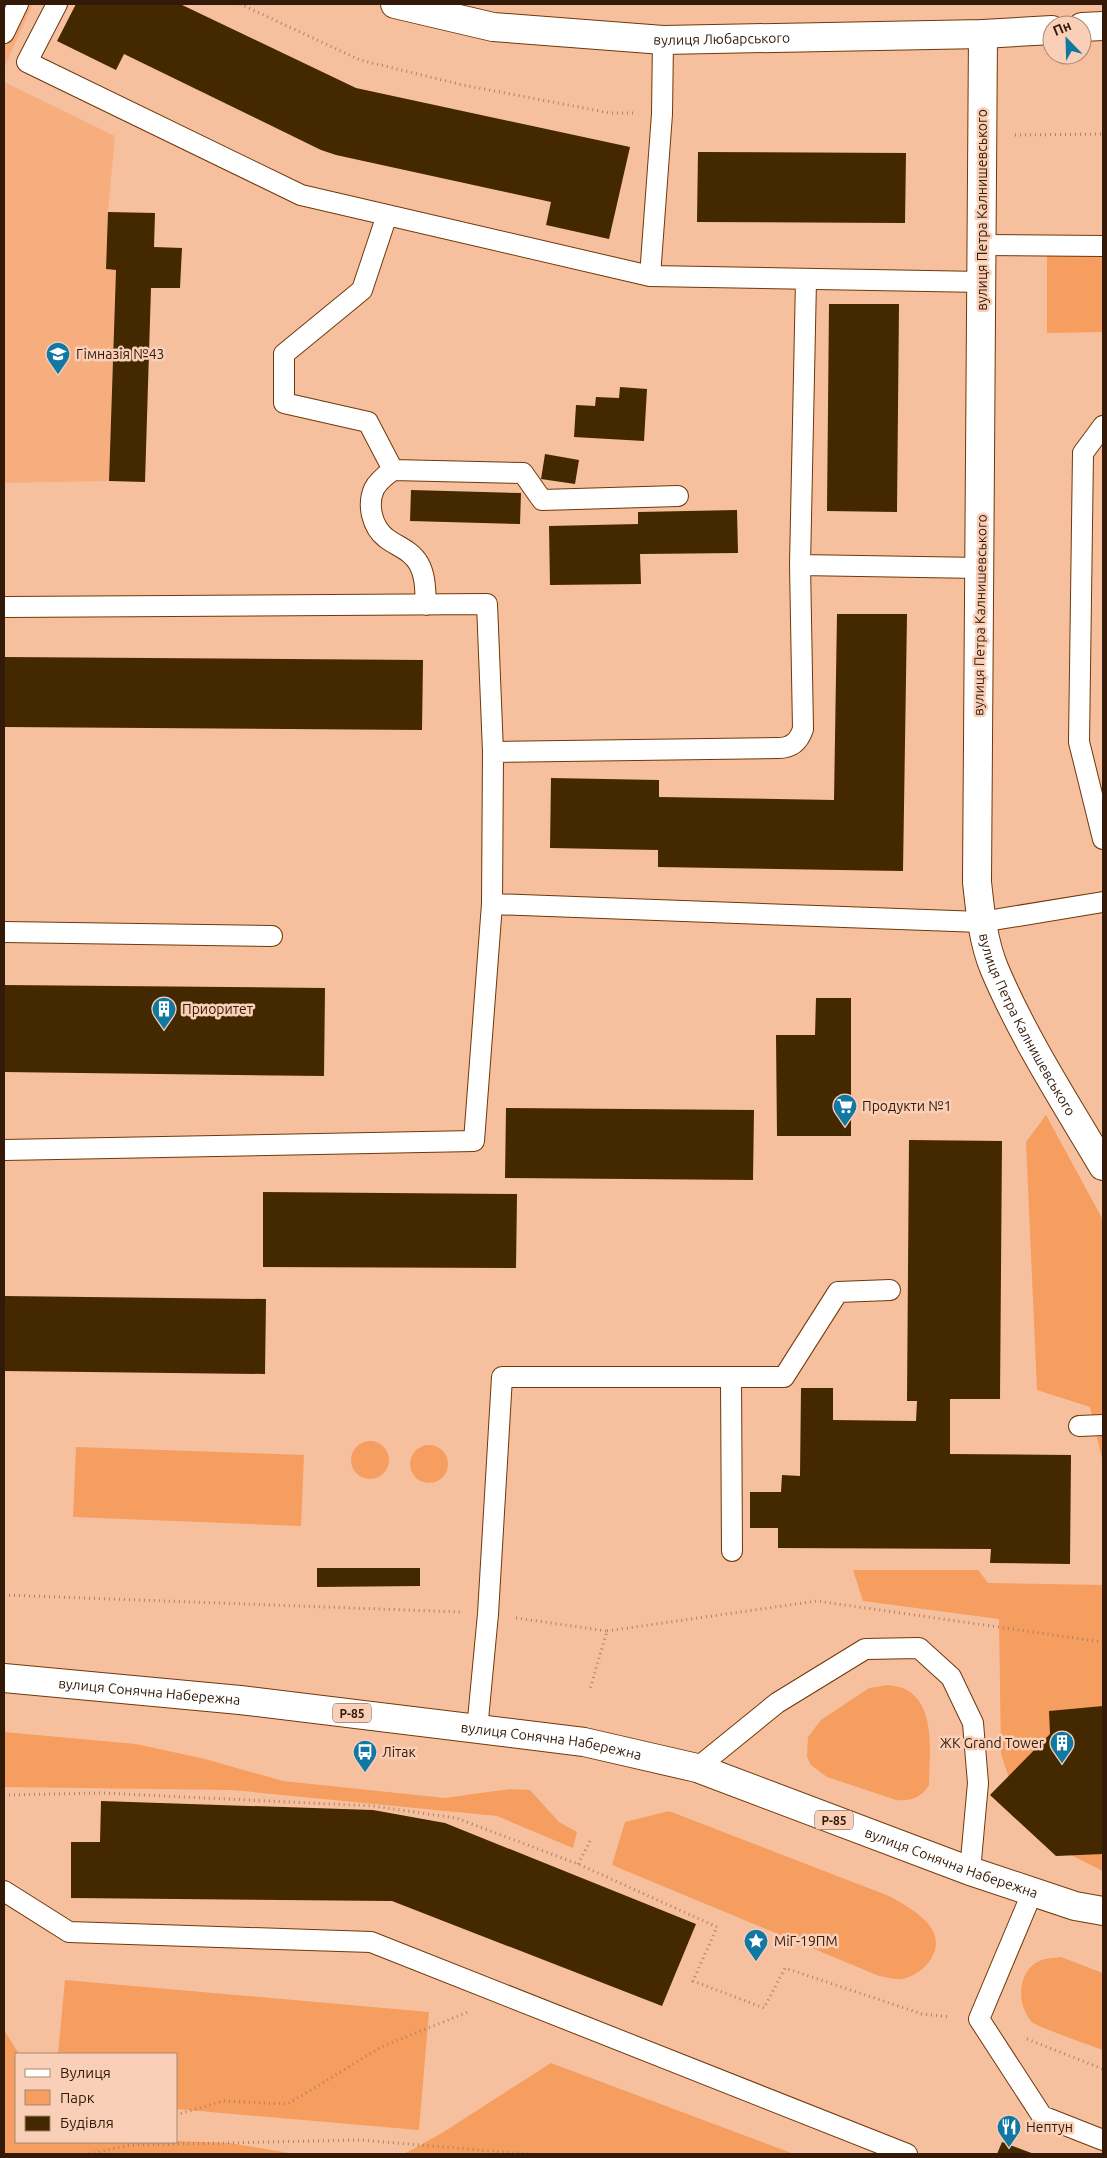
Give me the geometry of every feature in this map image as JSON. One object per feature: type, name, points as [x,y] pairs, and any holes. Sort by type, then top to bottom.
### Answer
[{"type":"main road","name":"вулиця Любарського","points":[[395,4],[493,27],[664,40],[983,34],[1042,31]]},
{"type":"main road","name":"вулиця Петра Калнишевського","points":[[983,34],[977,882],[981,922],[993,967],[1026,1033],[1103,1166]]},
{"type":"main road","name":"вулиця Сонячна Набережна","points":[[4,1678],[240,1700],[584,1742],[697,1768],[970,1872],[1075,1906],[1103,1911]]},
{"type":"main road","name":"вулиця Сонячна Набережна","points":[[1075,1906],[1103,1920]]},
{"type":"lane","points":[[4,33],[18,4]]},
{"type":"lane","points":[[58,4],[27,62],[301,195],[650,276],[982,282]]},
{"type":"lane","points":[[650,276],[662,114],[664,40]]},
{"type":"lane","points":[[387,215],[362,290],[284,354],[284,403],[368,422],[393,470]]},
{"type":"lane","points":[[982,245],[1103,246]]},
{"type":"lane","points":[[493,752],[778,748],[791,745],[797,741],[804,729],[800,565],[806,280]]},
{"type":"lane","points":[[1103,426],[1083,453],[1078,742],[1103,839]]},
{"type":"lane","points":[[426,605],[424,576],[419,563],[410,552],[386,538],[377,528],[372,516],[371,502],[374,489],[382,478],[393,470],[523,474],[542,500],[678,496]]},
{"type":"lane","points":[[800,565],[980,568]]},
{"type":"lane","points":[[4,607],[486,604],[493,752],[492,904],[474,1141],[4,1150]]},
{"type":"lane","points":[[492,904],[981,922],[1103,902]]},
{"type":"lane","points":[[4,932],[272,936]]},
{"type":"lane","points":[[477,1730],[488,1614],[502,1377],[784,1377],[838,1292],[890,1290]]},
{"type":"lane","points":[[731,1377],[732,1551]]},
{"type":"lane","points":[[1078,1426],[1103,1425]]},
{"type":"lane","points":[[697,1768],[777,1703],[865,1649],[919,1648],[951,1678],[973,1723],[978,1783],[970,1872]]},
{"type":"lane","points":[[4,1891],[68,1932],[371,1942],[907,2154]]},
{"type":"lane","points":[[1032,1892],[979,2019],[1042,2116],[1103,2140]]},
{"type":"path","points":[[240,4],[360,60],[463,85],[601,111],[662,114]]},
{"type":"path","points":[[982,136],[1103,134]]},
{"type":"path","points":[[4,1595],[449,1611],[488,1614],[607,1631],[817,1601],[1103,1642]]},
{"type":"path","points":[[590,1689],[607,1631]]},
{"type":"path","points":[[4,1795],[102,1794],[373,1806],[456,1818],[578,1864],[717,1927],[693,1981],[764,2008],[785,1968],[922,2014],[979,2019],[1103,2069]]},
{"type":"path","points":[[578,1864],[590,1841]]},
{"type":"path","points":[[178,2114],[222,2101],[288,2104],[381,2047],[508,1996]]},
{"type":"path","points":[[89,2154],[130,2145],[360,2140],[528,2154]]},
{"type":"shaded area","points":[[4,4],[33,4],[4,68]]},
{"type":"shaded area","name":"Гімназія №43","points":[[4,82],[115,136],[108,212],[106,269],[116,270],[109,481],[4,483]]},
{"type":"green space","points":[[1047,255],[1103,255],[1103,332],[1047,333]]},
{"type":"green space","points":[[1046,1115],[1103,1220],[1103,1463],[1090,1407],[1037,1390],[1026,1142]]},
{"type":"green space","points":[[370,1441],[384,1446],[389,1460],[384,1474],[370,1479],[356,1474],[351,1460],[356,1446]]},
{"type":"green space","points":[[429,1445],[443,1450],[448,1464],[443,1478],[429,1483],[415,1478],[410,1464],[415,1450]]},
{"type":"green space","points":[[76,1447],[304,1455],[301,1526],[73,1517]]},
{"type":"green space","points":[[853,1570],[978,1570],[988,1583],[1103,1585],[1103,1871],[1059,1849],[1017,1802],[1001,1754],[999,1619],[863,1601]]},
{"type":"green space","points":[[888,1685],[905,1689],[917,1698],[927,1720],[930,1747],[929,1785],[919,1796],[906,1800],[896,1800],[827,1777],[811,1765],[807,1757],[808,1737],[821,1720],[869,1688]]},
{"type":"green space","points":[[4,1732],[136,1744],[205,1759],[283,1781],[445,1798],[510,1789],[530,1790],[559,1822],[577,1832],[573,1848],[497,1816],[232,1790],[4,1787]]},
{"type":"green space","points":[[669,1811],[889,1896],[918,1914],[932,1929],[936,1946],[930,1961],[910,1977],[893,1979],[879,1976],[612,1865],[625,1822]]},
{"type":"green space","points":[[1061,1957],[1103,1973],[1103,2050],[1032,2022],[1023,2007],[1021,1989],[1026,1973],[1039,1961]]},
{"type":"green space","points":[[65,1980],[429,2012],[419,2130],[178,2109],[178,2053],[58,2053]]},
{"type":"green space","points":[[4,2030],[18,2053],[15,2053],[15,2143],[178,2143],[178,2141],[230,2143],[295,2154],[4,2154]]},
{"type":"green space","points":[[551,2063],[794,2154],[404,2154],[442,2133]]},
{"type":"building","points":[[76,4],[180,4],[356,88],[630,147],[609,239],[546,225],[551,202],[336,155],[321,150],[124,54],[116,70],[57,41]]},
{"type":"building","points":[[698,152],[906,153],[905,223],[697,222]]},
{"type":"building","points":[[108,212],[155,213],[154,247],[182,248],[180,288],[151,288],[145,482],[109,481],[116,270],[106,269]]},
{"type":"building","points":[[829,304],[899,304],[897,512],[827,511]]},
{"type":"building","points":[[620,387],[647,389],[644,441],[574,437],[576,405],[595,406],[596,397],[619,398]]},
{"type":"building","points":[[545,454],[579,460],[575,484],[541,479]]},
{"type":"building","points":[[411,490],[521,493],[520,524],[410,521]]},
{"type":"building","points":[[737,510],[738,553],[640,554],[641,584],[550,585],[549,526],[638,524],[638,512]]},
{"type":"building","points":[[837,614],[907,614],[903,871],[658,867],[658,850],[550,848],[551,778],[659,780],[659,797],[834,800]]},
{"type":"building","points":[[4,657],[423,660],[422,730],[4,727]]},
{"type":"building","name":"Приоритет","points":[[4,985],[325,988],[324,1076],[4,1072]]},
{"type":"building","points":[[816,998],[851,998],[851,1136],[777,1136],[776,1035],[815,1035]]},
{"type":"building","points":[[506,1108],[754,1110],[753,1180],[505,1178]]},
{"type":"building","points":[[909,1140],[1002,1141],[1000,1399],[950,1399],[950,1454],[1071,1455],[1070,1564],[990,1563],[991,1549],[778,1548],[778,1528],[750,1528],[750,1492],[781,1492],[782,1475],[800,1476],[801,1388],[833,1388],[833,1420],[916,1421],[917,1401],[907,1401]]},
{"type":"building","points":[[263,1192],[517,1194],[516,1268],[263,1267]]},
{"type":"building","points":[[4,1296],[266,1299],[265,1374],[4,1371]]},
{"type":"building","points":[[317,1568],[420,1568],[420,1586],[317,1587]]},
{"type":"building","name":"ЖК Grand Tower","points":[[1103,1706],[1103,1854],[1056,1856],[990,1795],[1050,1734],[1049,1711]]},
{"type":"building","points":[[101,1801],[373,1810],[445,1823],[696,1924],[662,2006],[392,1901],[71,1898],[71,1842],[100,1842]]},
{"type":"building","name":"Нептун","points":[[1002,2142],[1034,2154],[997,2154]]},
{"type":"place","name":"Гімназія №43","points":[[58,375]]},
{"type":"place","name":"Приоритет","points":[[164,1030]]},
{"type":"place","name":"Продукти №1","points":[[845,1127]]},
{"type":"place","name":"ЖК Grand Tower","points":[[1062,1764]]},
{"type":"place","name":"Літак","points":[[365,1773]]},
{"type":"place","name":"МіГ-19ПМ","points":[[756,1962]]},
{"type":"place","name":"Нептун","points":[[1009,2148]]}]
